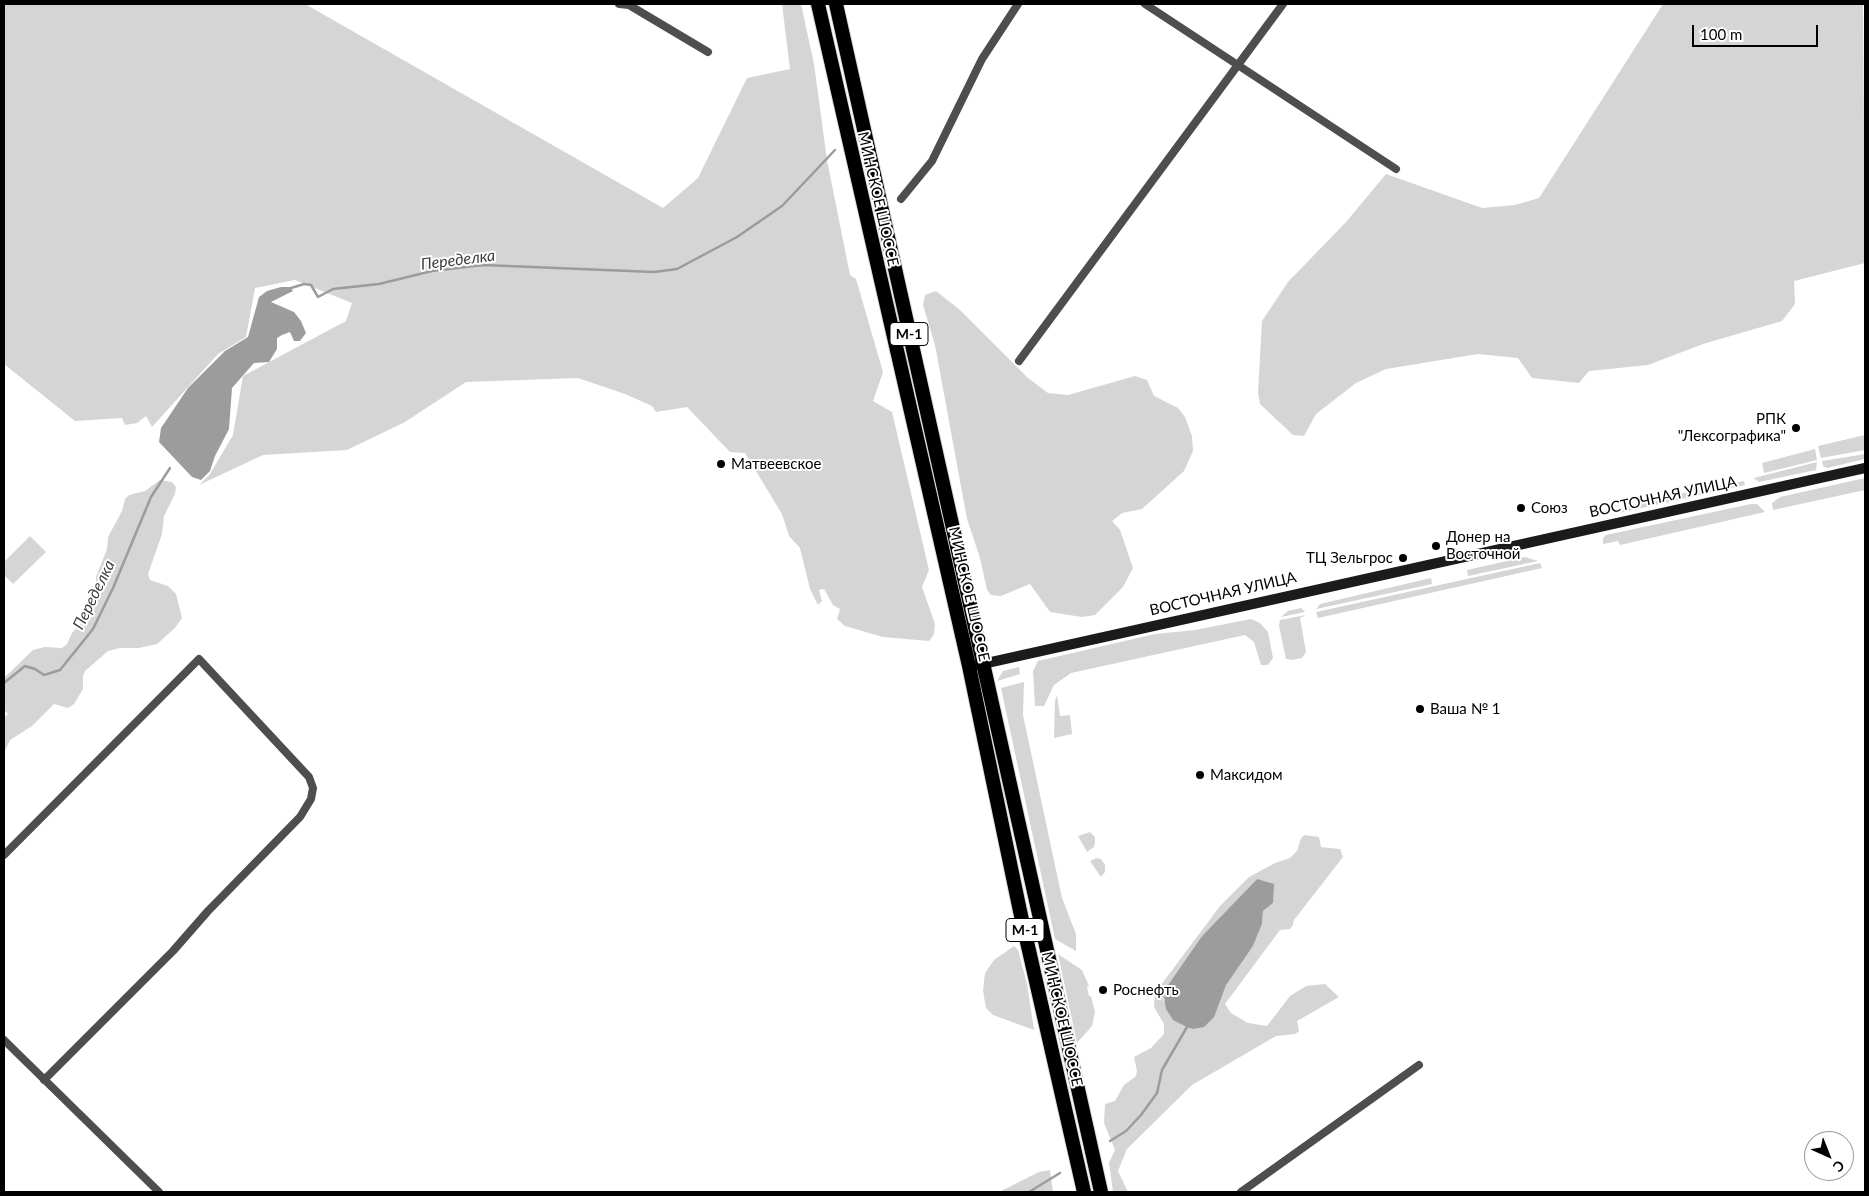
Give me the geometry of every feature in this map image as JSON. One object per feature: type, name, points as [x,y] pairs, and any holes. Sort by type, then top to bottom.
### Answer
[{"type":"highway","name":"МИНСКОЕ ШОССЕ","points":[[818,4],[969,666],[1020,911],[1084,1192]]},
{"type":"highway","name":"МИНСКОЕ ШОССЕ","points":[[836,4],[1101,1192]]},
{"type":"street","points":[[620,4],[629,5],[708,52]]},
{"type":"street","points":[[901,199],[932,161],[982,59],[1018,4]]},
{"type":"street","points":[[1145,4],[1396,169]]},
{"type":"street","points":[[1018,361],[1283,4]]},
{"type":"street","name":"ВОСТОЧНАЯ УЛИЦА","points":[[969,666],[1865,468]]},
{"type":"street","points":[[937,527],[940,532],[946,532],[951,529],[952,523]]},
{"type":"street","points":[[4,855],[199,659],[309,777],[313,788],[311,799],[300,818],[208,911],[173,951],[44,1080]]},
{"type":"street","points":[[4,1040],[159,1192]]},
{"type":"street","points":[[1241,1192],[1419,1065]]},
{"type":"shaded area","points":[[4,4],[305,4],[663,208],[698,178],[747,78],[790,69],[782,4],[801,4],[814,64],[827,160],[850,275],[856,279],[883,372],[873,401],[892,412],[929,570],[922,587],[935,624],[934,634],[929,641],[883,637],[845,626],[837,619],[840,609],[833,605],[824,589],[819,590],[822,601],[818,605],[810,589],[800,548],[789,536],[782,514],[745,453],[730,452],[687,407],[656,412],[652,406],[625,394],[578,378],[466,382],[405,422],[347,450],[263,455],[199,485],[210,474],[233,435],[243,376],[346,321],[352,303],[295,280],[255,288],[246,337],[218,354],[152,427],[146,416],[137,423],[125,425],[122,418],[75,421],[4,364]]},
{"type":"shaded area","points":[[1663,4],[1863,4],[1865,263],[1794,281],[1795,304],[1782,321],[1703,344],[1648,365],[1589,371],[1579,383],[1532,378],[1518,358],[1478,354],[1386,369],[1356,383],[1316,414],[1304,436],[1293,435],[1260,404],[1258,393],[1262,321],[1288,282],[1346,222],[1386,174],[1482,208],[1515,205],[1539,198]]},
{"type":"shaded area","points":[[281,287],[290,287],[293,291],[271,302],[294,312],[301,321],[306,333],[300,341],[294,341],[290,332],[277,338],[277,349],[269,362],[254,363],[232,388],[229,429],[215,456],[210,471],[201,480],[192,477],[159,442],[161,428],[188,388],[225,351],[248,337],[259,297],[267,291]]},
{"type":"shaded area","points":[[936,291],[960,310],[1028,378],[1048,393],[1068,395],[1135,376],[1147,380],[1154,396],[1178,408],[1185,417],[1192,436],[1193,451],[1184,471],[1142,509],[1122,513],[1112,521],[1120,530],[1133,568],[1123,587],[1095,615],[1082,617],[1050,612],[1030,584],[1001,596],[991,595],[987,590],[980,558],[967,519],[935,345],[923,305],[925,295]]},
{"type":"shaded area","points":[[1865,435],[1865,450],[1821,458],[1818,446]]},
{"type":"shaded area","points":[[1815,449],[1817,460],[1764,473],[1762,463]]},
{"type":"shaded area","points":[[1865,454],[1865,459],[1827,468],[1823,466],[1822,461]]},
{"type":"shaded area","points":[[1817,462],[1816,470],[1759,482],[1754,478]]},
{"type":"shaded area","points":[[1865,478],[1865,490],[1773,510],[1772,503],[1780,497]]},
{"type":"shaded area","points":[[160,480],[172,482],[176,487],[175,494],[164,516],[162,534],[148,574],[150,580],[168,586],[176,594],[182,618],[175,628],[157,644],[108,651],[85,671],[83,689],[74,704],[68,708],[54,704],[32,726],[10,740],[4,753],[4,718],[8,714],[4,710],[4,678],[33,650],[45,647],[62,648],[67,644],[72,633],[91,612],[96,601],[96,577],[107,549],[108,537],[122,511],[125,499],[129,495],[145,491]]},
{"type":"shaded area","points":[[1744,481],[1745,485],[1619,513],[1619,510],[1644,501]]},
{"type":"shaded area","points":[[1757,504],[1765,512],[1620,545],[1618,541],[1603,544],[1603,538],[1606,535]]},
{"type":"shaded area","points":[[30,536],[46,552],[13,584],[4,575],[4,562]]},
{"type":"shaded area","points":[[1525,557],[1538,561],[1468,576],[1467,570]]},
{"type":"shaded area","points":[[1540,563],[1542,568],[1318,618],[1316,612]]},
{"type":"shaded area","points":[[1431,578],[1432,584],[1316,609],[1320,604]]},
{"type":"shaded area","points":[[1301,608],[1305,612],[1281,617],[1288,611]]},
{"type":"shaded area","points":[[1306,615],[1300,618],[1306,652],[1302,658],[1286,659],[1279,626],[1280,620]]},
{"type":"shaded area","points":[[1251,619],[1260,623],[1268,632],[1273,658],[1268,665],[1261,665],[1254,642],[1245,635],[1071,673],[1054,685],[1044,706],[1035,706],[1033,671],[1038,661],[1155,634],[1195,630]]},
{"type":"shaded area","points":[[1019,667],[1020,674],[997,681],[1003,671]]},
{"type":"shaded area","points":[[1024,682],[1023,715],[1062,898],[1076,934],[1076,951],[1055,939],[1001,688]]},
{"type":"shaded area","points":[[1057,695],[1060,716],[1070,715],[1072,734],[1054,738],[1055,701]]},
{"type":"shaded area","points":[[1090,832],[1095,837],[1095,842],[1094,847],[1087,852],[1078,836]]},
{"type":"shaded area","points":[[1305,835],[1319,837],[1321,847],[1340,849],[1343,857],[1294,920],[1290,929],[1280,930],[1225,1004],[1231,1013],[1248,1023],[1267,1026],[1290,996],[1306,986],[1325,984],[1339,997],[1297,1021],[1299,1031],[1295,1034],[1276,1036],[1192,1085],[1127,1149],[1118,1171],[1128,1192],[1113,1192],[1109,1163],[1115,1150],[1104,1123],[1105,1104],[1115,1101],[1124,1085],[1136,1076],[1137,1071],[1134,1057],[1151,1048],[1164,1034],[1164,1024],[1154,1007],[1155,993],[1220,906],[1249,877],[1275,863],[1290,858],[1297,851],[1301,838]],"holes":[[[1257,879],[1273,898],[1273,903],[1263,911],[1262,924],[1253,946],[1225,985],[1163,1001],[1168,985],[1202,936]]]},
{"type":"shaded area","points":[[1096,858],[1101,859],[1105,865],[1105,872],[1101,877],[1090,861]]},
{"type":"shaded area","points":[[1257,879],[1274,884],[1273,903],[1263,911],[1262,924],[1253,946],[1226,985],[1214,1017],[1204,1027],[1193,1029],[1173,1020],[1166,1009],[1164,997],[1168,985],[1202,936]]},
{"type":"shaded area","points":[[1014,946],[1018,950],[1027,984],[1034,1030],[993,1015],[986,1008],[983,991],[985,973],[994,960]]},
{"type":"shaded area","points":[[1058,954],[1082,970],[1089,986],[1087,987],[1089,996],[1091,996],[1095,1012],[1092,1026],[1077,1043]]},
{"type":"shaded area","points":[[1050,1170],[1053,1192],[999,1192],[1039,1172]]},
{"type":"waterway","name":"Переделка","points":[[288,289],[304,284],[311,285],[318,297],[333,289],[379,284],[432,271],[483,265],[654,272],[677,269],[737,237],[782,206],[835,150]]},
{"type":"waterway","name":"Переделка","points":[[4,683],[25,666],[35,669],[44,675],[60,670],[93,629],[113,588],[151,497],[170,468]]},
{"type":"waterway","points":[[1110,1141],[1126,1131],[1141,1115],[1157,1093],[1162,1070],[1187,1027]]},
{"type":"waterway","points":[[1029,1192],[1060,1173]]},
{"type":"place","name":"РПК \"Лексографика\"","points":[[1796,428]]},
{"type":"place","name":"Матвеевское","points":[[721,464]]},
{"type":"place","name":"Союз","points":[[1521,508]]},
{"type":"place","name":"Донер на Восточной","points":[[1436,546]]},
{"type":"place","name":"ТЦ Зельгрос","points":[[1403,558]]},
{"type":"place","name":"Ваша № 1","points":[[1420,709]]},
{"type":"place","name":"Максидом","points":[[1200,775]]},
{"type":"place","name":"Роснефть","points":[[1103,990]]}]
